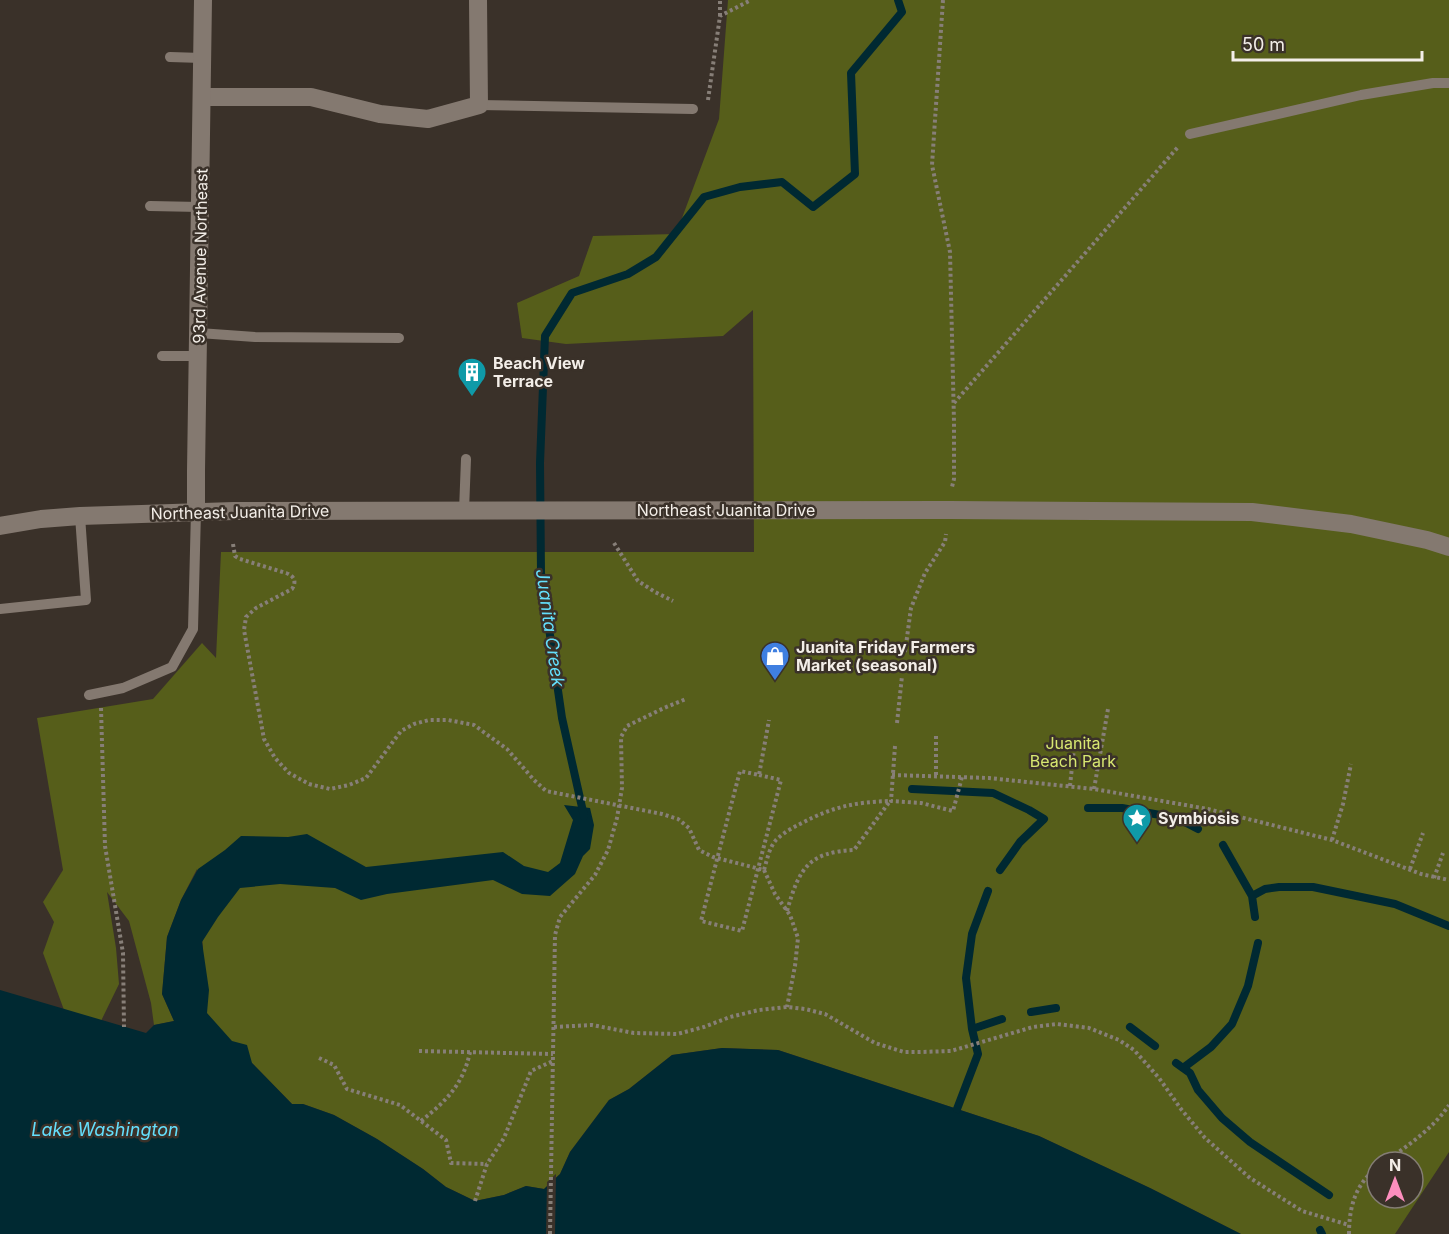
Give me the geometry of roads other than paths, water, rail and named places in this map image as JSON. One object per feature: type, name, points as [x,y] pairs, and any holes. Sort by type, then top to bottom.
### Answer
[{"type":"main road","name":"93rd Avenue Northeast","points":[[196,511],[203,0]]},
{"type":"main road","points":[[202,97],[311,97],[380,114],[428,119],[479,105],[478,0]]},
{"type":"main road","name":"Northeast Juanita Drive","points":[[0,526],[41,519],[196,511],[1252,512],[1351,524],[1449,547]]},
{"type":"lane","points":[[170,57],[202,58]]},
{"type":"lane","points":[[1190,134],[1361,95],[1433,83],[1449,83]]},
{"type":"lane","points":[[479,105],[693,109]]},
{"type":"lane","points":[[150,206],[200,207]]},
{"type":"lane","points":[[199,333],[255,337],[399,338]]},
{"type":"lane","points":[[162,356],[198,356]]},
{"type":"lane","points":[[464,510],[466,459]]},
{"type":"lane","points":[[89,695],[123,688],[172,667],[193,629],[196,511]]},
{"type":"lane","points":[[0,609],[86,600],[81,516]]},
{"type":"water","name":"Lake Washington","points":[[564,805],[590,808],[594,825],[590,849],[583,856],[575,874],[550,896],[522,894],[493,880],[387,894],[361,900],[335,888],[280,884],[240,888],[202,942],[209,990],[207,1013],[232,1041],[247,1045],[252,1063],[292,1104],[303,1104],[334,1115],[377,1139],[446,1187],[475,1201],[504,1195],[526,1186],[544,1189],[560,1174],[570,1152],[609,1100],[629,1089],[672,1055],[722,1048],[778,1050],[1039,1136],[1241,1234],[0,1234],[0,990],[146,1033],[154,1025],[174,1021],[162,994],[167,937],[181,900],[198,869],[241,836],[288,837],[307,834],[366,867],[503,852],[524,866],[548,872],[560,863],[573,820]]},
{"type":"waterway","name":"Juanita Creek","points":[[584,816],[562,718],[541,573],[540,463],[545,336],[572,293],[628,274],[656,257],[704,197],[740,187],[782,182],[813,207],[855,174],[851,73],[902,12],[898,0]]},
{"type":"waterway","points":[[912,789],[993,793],[1044,819],[1020,842],[1000,870]]},
{"type":"waterway","points":[[1088,808],[1122,808],[1177,818],[1198,829]]},
{"type":"waterway","points":[[1223,845],[1252,896],[1255,917]]},
{"type":"waterway","points":[[1252,896],[1265,889],[1313,887],[1395,904],[1449,926]]},
{"type":"waterway","points":[[957,1109],[978,1054],[972,1029],[966,978],[972,934],[988,891]]},
{"type":"waterway","points":[[1183,1068],[1211,1047],[1232,1024],[1248,986],[1258,943]]},
{"type":"waterway","points":[[1031,1012],[1056,1008]]},
{"type":"waterway","points":[[972,1029],[1002,1019]]},
{"type":"waterway","points":[[1130,1027],[1155,1046]]},
{"type":"waterway","points":[[1176,1063],[1190,1073],[1198,1090],[1222,1118],[1250,1142],[1329,1195]]},
{"type":"waterway","points":[[1320,1230],[1322,1234]]},
{"type":"place","name":"Beach View Terrace","points":[[472,398]]},
{"type":"place","name":"Juanita Friday Farmers Market (seasonal)","points":[[775,682]]},
{"type":"place","name":"Symbiosis","points":[[1137,844]]},
{"type":"park label","name":"Juanita Beach Park","points":[[1073,752]]}]
